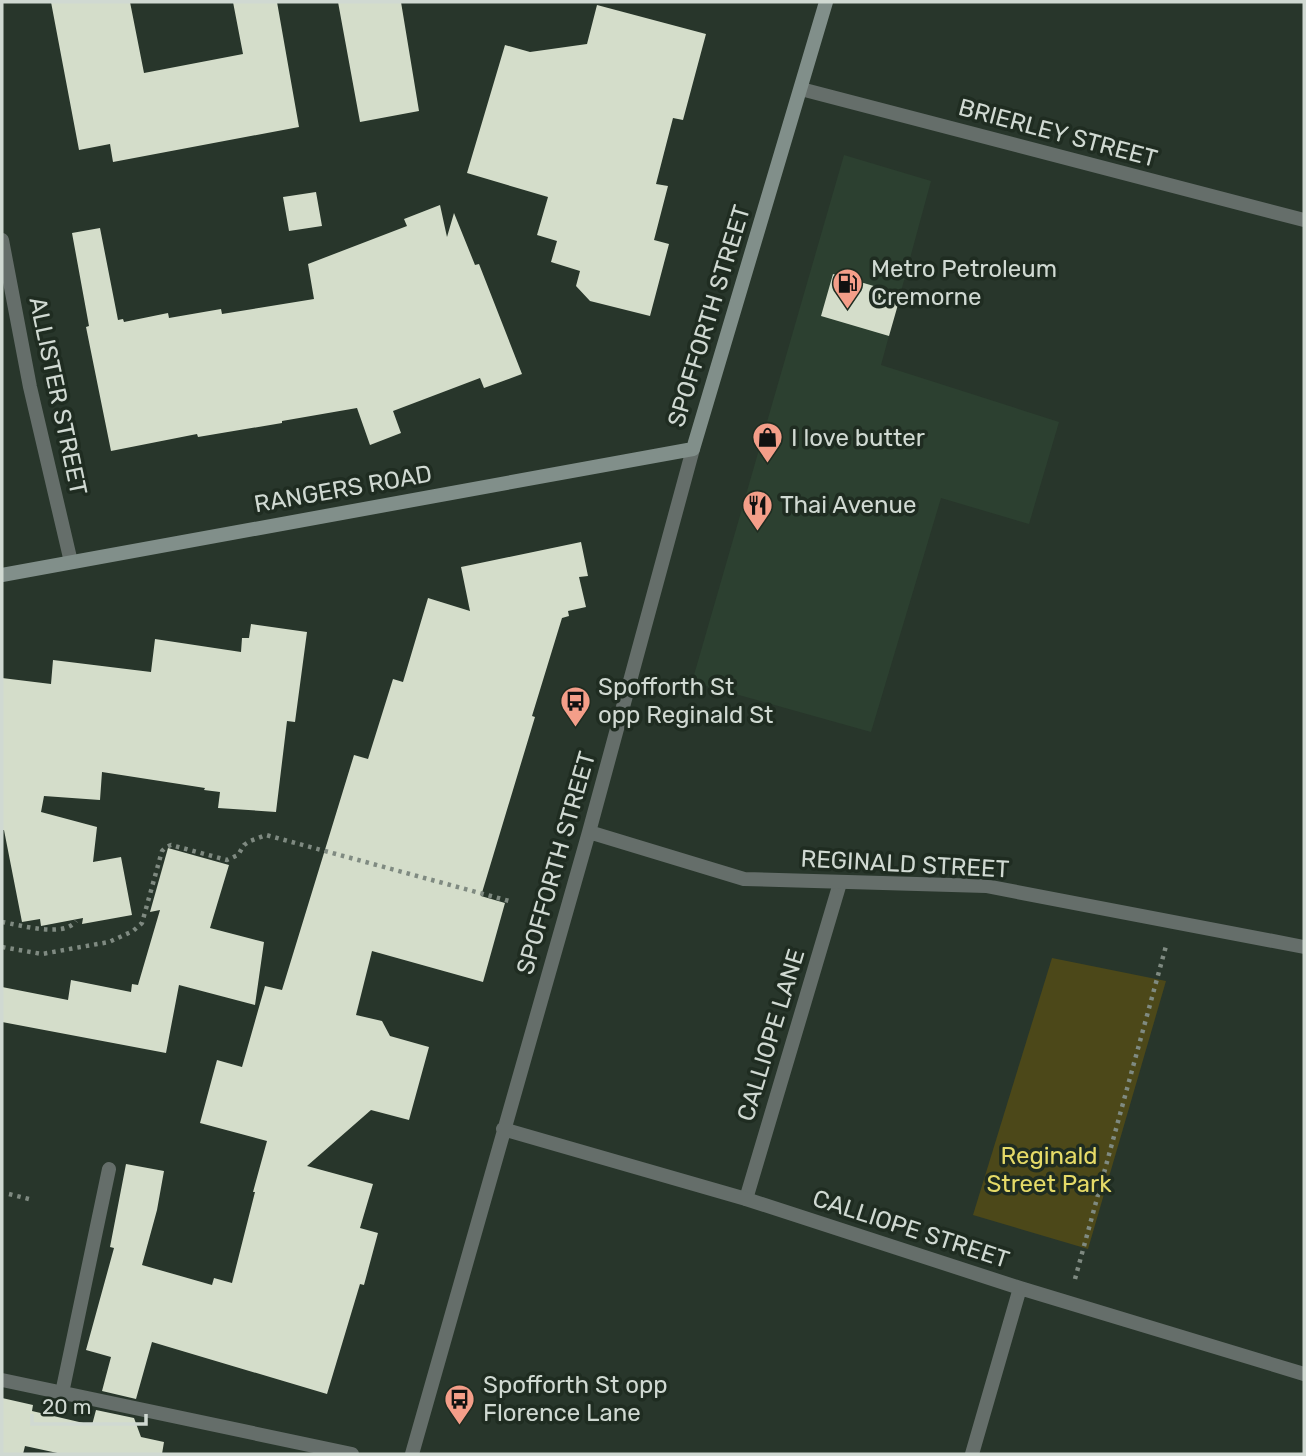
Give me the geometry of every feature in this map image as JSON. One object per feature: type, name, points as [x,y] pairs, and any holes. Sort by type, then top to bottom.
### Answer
[{"type":"main road","name":"SPOFFORTH STREET","points":[[693,449],[826,2]]},
{"type":"main road","name":"RANGERS ROAD","points":[[2,575],[693,449]]},
{"type":"street","name":"BRIERLEY STREET","points":[[801,89],[1304,220]]},
{"type":"street","name":"ALLISTER STREET","points":[[2,240],[30,387],[71,562]]},
{"type":"street","name":"SPOFFORTH STREET","points":[[412,1454],[589,832],[693,449]]},
{"type":"street","name":"REGINALD STREET","points":[[589,832],[744,879],[986,886],[1304,947]]},
{"type":"street","name":"CALLIOPE LANE","points":[[746,1199],[840,883]]},
{"type":"street","name":"CALLIOPE STREET","points":[[503,1129],[746,1199],[1020,1288],[1304,1374]]},
{"type":"street","points":[[62,1393],[109,1169]]},
{"type":"street","points":[[972,1454],[1020,1288]]},
{"type":"street","points":[[2,1380],[352,1454]]},
{"type":"path","points":[[2,947],[42,954],[109,942],[133,931],[142,923],[162,851],[166,847],[172,845],[228,860],[237,856],[250,841],[266,835],[513,902]]},
{"type":"path","points":[[2,922],[52,930],[67,929],[76,922]]},
{"type":"path","points":[[1068,1302],[1173,922]]},
{"type":"path","points":[[9,1194],[29,1199]]},
{"type":"shaded area","points":[[844,155],[931,181],[881,365],[1059,422],[1029,524],[941,498],[871,732],[692,682]]},
{"type":"green space","name":"Reginald Street Park","points":[[1052,958],[1166,981],[1088,1249],[973,1215]]},
{"type":"building","points":[[51,2],[130,2],[144,73],[243,54],[233,2],[277,2],[299,127],[113,162],[110,144],[79,150]]},
{"type":"building","points":[[338,2],[401,2],[419,111],[360,122]]},
{"type":"building","points":[[597,5],[706,34],[683,120],[673,118],[656,184],[668,186],[654,240],[669,244],[650,316],[590,301],[576,286],[580,271],[551,262],[557,241],[537,235],[548,197],[467,173],[505,45],[530,52],[587,44]]},
{"type":"building","points":[[316,192],[322,226],[289,231],[283,197]]},
{"type":"building","points":[[440,205],[447,237],[454,213],[475,265],[479,264],[522,374],[484,388],[480,378],[393,411],[401,433],[370,445],[357,408],[111,451],[86,327],[89,326],[72,233],[100,228],[118,320],[123,319],[124,322],[168,313],[169,318],[221,309],[222,314],[314,299],[308,264],[407,226],[404,219]]},
{"type":"building","points":[[833,274],[901,294],[889,336],[821,316]]},
{"type":"building","points":[[581,542],[588,576],[579,577],[586,607],[568,611],[569,616],[562,618],[481,896],[505,903],[483,982],[372,951],[356,1015],[382,1021],[390,1036],[429,1047],[409,1120],[371,1110],[307,1166],[373,1184],[360,1228],[378,1233],[364,1285],[360,1284],[327,1394],[152,1342],[136,1399],[102,1391],[111,1357],[86,1350],[114,1248],[110,1247],[126,1164],[164,1171],[142,1265],[212,1285],[214,1278],[232,1283],[267,1141],[200,1123],[217,1060],[242,1067],[265,986],[282,990],[354,755],[368,759],[393,679],[403,682],[428,598],[470,611],[461,567]]},
{"type":"building","points":[[251,624],[307,632],[295,722],[287,721],[276,812],[218,808],[220,792],[102,772],[100,800],[44,796],[41,812],[97,827],[93,862],[121,857],[132,915],[82,924],[83,918],[41,926],[40,919],[22,922],[2,830],[2,678],[51,684],[53,660],[151,672],[155,639],[241,652],[242,638],[249,638]]},
{"type":"building","points":[[168,848],[229,865],[210,928],[264,942],[255,1005],[179,985],[166,1053],[2,1022],[2,987],[68,1000],[71,980],[131,992],[132,984],[138,985],[160,910],[150,912]]},
{"type":"building","points":[[2,1398],[33,1405],[32,1411],[92,1425],[96,1410],[134,1418],[141,1437],[164,1442],[162,1454],[62,1454],[25,1446],[23,1454],[2,1454]]},
{"type":"place","name":"Metro Petroleum Cremorne","points":[[848,310]]},
{"type":"place","name":"I love butter","points":[[768,465]]},
{"type":"place","name":"Thai Avenue","points":[[757,532]]},
{"type":"place","name":"Spofforth St opp Reginald St","points":[[575,728]]},
{"type":"place","name":"Spofforth St opp Florence Lane","points":[[460,1426]]}]
